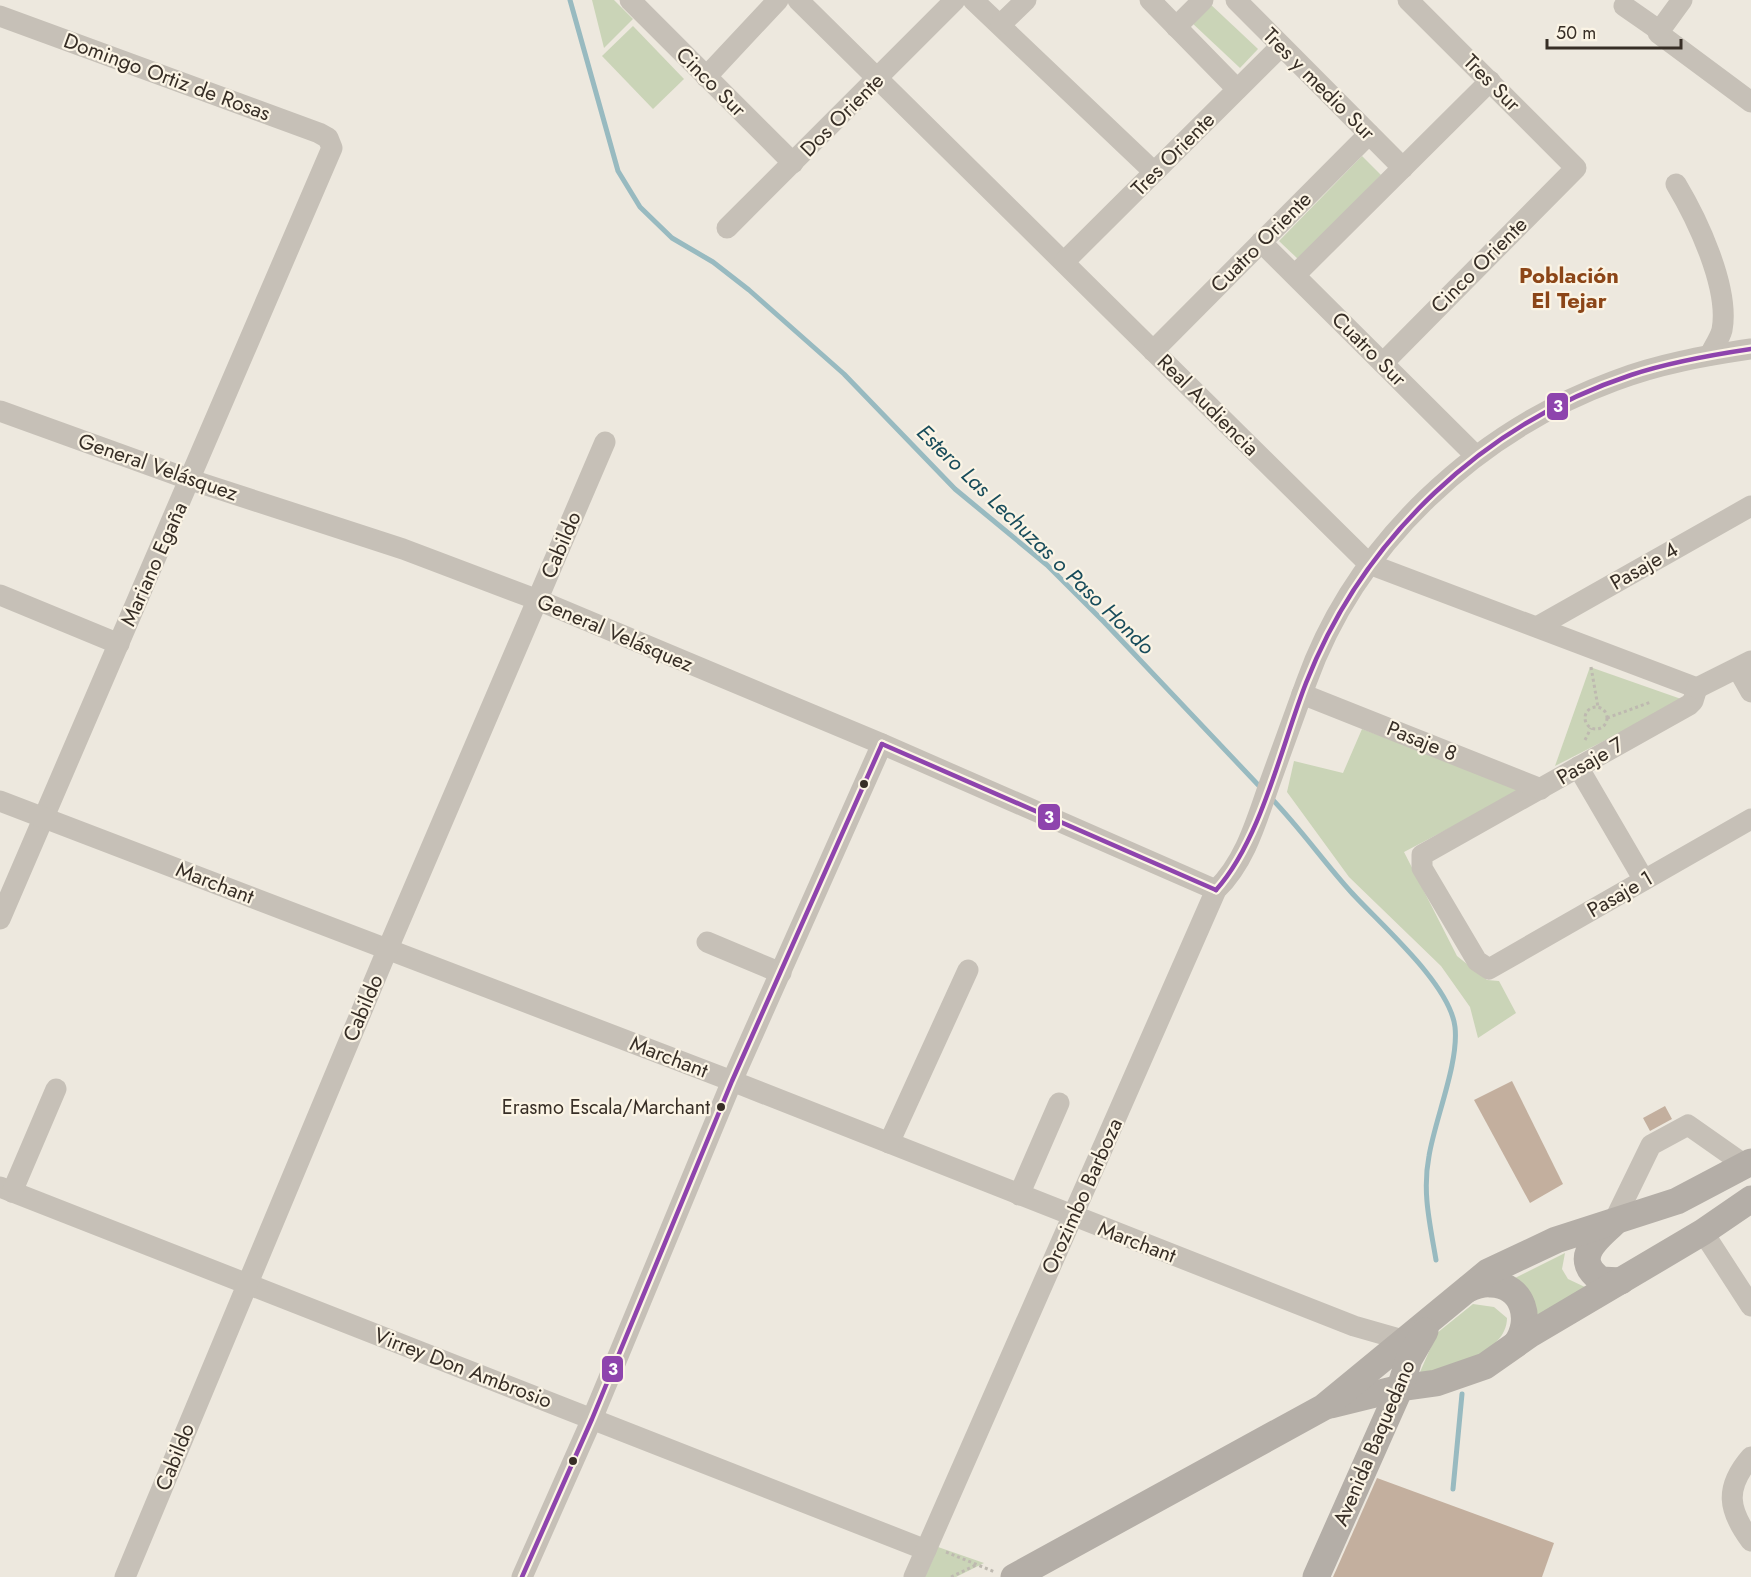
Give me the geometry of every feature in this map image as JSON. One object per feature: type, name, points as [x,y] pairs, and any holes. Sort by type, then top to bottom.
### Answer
[{"type":"main road","points":[[1006,1575],[1324,1407],[1488,1272],[1521,1255],[1577,1233],[1677,1201],[1748,1163]]},
{"type":"main road","points":[[1324,1407],[1400,1388],[1436,1383],[1485,1366],[1516,1344],[1703,1232],[1751,1199]]},
{"type":"main road","points":[[1613,1223],[1592,1243],[1587,1257],[1591,1270],[1601,1280],[1621,1281]]},
{"type":"main road","points":[[1468,1288],[1490,1283],[1515,1293],[1526,1315],[1524,1330],[1516,1344]]},
{"type":"main road","name":"Avenida Baquedano","points":[[1316,1577],[1400,1388],[1417,1343],[1438,1314]]},
{"type":"street","name":"Cinco Sur","points":[[630,0],[793,163]]},
{"type":"street","points":[[706,77],[778,0]]},
{"type":"street","name":"Real Audiencia","points":[[798,0],[1369,564],[1697,688]]},
{"type":"street","name":"Dos Oriente","points":[[727,228],[879,80],[955,0]]},
{"type":"street","points":[[973,0],[1001,24],[1154,172]]},
{"type":"street","points":[[1001,24],[1026,0]]},
{"type":"street","points":[[1150,0],[1237,89]]},
{"type":"street","points":[[1176,27],[1203,0]]},
{"type":"street","name":"Tres y medio Sur","points":[[1236,0],[1403,168]]},
{"type":"street","name":"Tres Sur","points":[[1408,0],[1576,168]]},
{"type":"street","points":[[1659,32],[1682,0]]},
{"type":"street","points":[[1624,6],[1751,102]]},
{"type":"street","name":"Domingo Ortiz de Rosas","points":[[0,16],[319,133],[330,142]]},
{"type":"street","name":"Tres Oriente","points":[[1064,262],[1281,46]]},
{"type":"street","points":[[1295,275],[1490,81]]},
{"type":"street","name":"Cuatro Oriente","points":[[1153,351],[1368,134]]},
{"type":"street","name":"Mariano Egaña","points":[[0,919],[42,817],[330,158],[330,142]]},
{"type":"street","name":"Cinco Oriente","points":[[1383,363],[1576,168]]},
{"type":"street","points":[[1676,184],[1699,222],[1722,300],[1722,331],[1710,355]]},
{"type":"street","name":"Cuatro Sur","points":[[1261,242],[1476,456]]},
{"type":"street","name":"Orozimbo Barboza","points":[[914,1577],[936,1551],[1072,1217],[1216,890],[1241,859],[1316,655],[1369,564],[1425,501],[1476,456],[1528,422],[1584,393],[1646,370],[1710,355],[1751,349]]},
{"type":"street","name":"General Velásquez","points":[[0,411],[191,480],[403,549],[538,600],[882,744],[1216,890]]},
{"type":"street","name":"Cabildo","points":[[125,1577],[387,949],[605,442]]},
{"type":"street","name":"Pasaje 4","points":[[1537,627],[1751,506]]},
{"type":"street","points":[[0,595],[119,644]]},
{"type":"street","points":[[1744,665],[1751,692]]},
{"type":"street","name":"Pasaje 7","points":[[1489,969],[1478,961],[1422,868],[1422,855],[1689,705],[1693,701],[1697,688],[1744,665]]},
{"type":"street","name":"Pasaje 8","points":[[1302,694],[1542,789]]},
{"type":"street","points":[[522,1577],[592,1419],[732,1081],[882,744]]},
{"type":"street","points":[[1578,767],[1644,880]]},
{"type":"street","name":"Marchant","points":[[0,801],[732,1081],[1072,1217],[1354,1326],[1403,1340]]},
{"type":"street","name":"Pasaje 1","points":[[1489,969],[1751,819]]},
{"type":"street","points":[[707,942],[781,973]]},
{"type":"street","points":[[889,1143],[968,970]]},
{"type":"street","points":[[6,1190],[56,1089]]},
{"type":"street","points":[[1019,1195],[1059,1103]]},
{"type":"street","points":[[1613,1223],[1652,1145],[1688,1125],[1748,1163]]},
{"type":"street","name":"Virrey Don Ambrosio","points":[[6,1190],[936,1551]]},
{"type":"street","points":[[1703,1232],[1751,1306]]},
{"type":"street","points":[[1751,1457],[1735,1482],[1732,1502],[1737,1521],[1751,1541]]},
{"type":"path","points":[[1590,663],[1598,707],[1605,711],[1607,722],[1602,728],[1595,729],[1586,723],[1585,717],[1588,710],[1598,707]]},
{"type":"path","points":[[936,1551],[1006,1575]]},
{"type":"path","points":[[951,1577],[976,1565]]},
{"type":"green space","points":[[592,0],[614,0],[633,19],[604,48]]},
{"type":"green space","points":[[1208,2],[1258,49],[1240,68],[1190,21]]},
{"type":"green space","points":[[633,26],[684,79],[653,109],[602,56]]},
{"type":"green space","points":[[1362,156],[1381,175],[1299,260],[1279,241]]},
{"type":"green space","points":[[1590,667],[1684,700],[1555,766]]},
{"type":"green space","points":[[1362,729],[1524,789],[1404,852],[1457,956],[1487,980],[1499,981],[1516,1013],[1478,1038],[1470,1007],[1441,966],[1349,877],[1287,792],[1294,761],[1343,773]]},
{"type":"green space","points":[[1565,1253],[1562,1269],[1568,1279],[1587,1288],[1535,1317],[1532,1297],[1507,1282]]},
{"type":"green space","points":[[1473,1304],[1494,1307],[1507,1318],[1504,1331],[1497,1341],[1486,1350],[1458,1365],[1417,1379],[1437,1333]]},
{"type":"green space","points":[[938,1547],[984,1563],[956,1577],[925,1577]]},
{"type":"building","points":[[1512,1081],[1563,1184],[1530,1203],[1474,1100]]},
{"type":"building","points":[[1665,1106],[1672,1119],[1650,1131],[1643,1118]]},
{"type":"building","points":[[1377,1478],[1554,1543],[1542,1577],[1333,1577]]},
{"type":"waterway","name":"Estero Las Lechuzas o Paso Hondo","points":[[570,0],[618,171],[640,207],[672,238],[713,262],[749,290],[844,374],[955,489],[1047,565],[1263,790]]},
{"type":"waterway","name":"Estero Las Lechuzas o Paso Hondo","points":[[1271,798],[1351,892],[1412,955],[1441,992],[1450,1010],[1455,1027],[1453,1057],[1432,1141],[1426,1182],[1436,1260]]},
{"type":"waterway","name":"Estero Las Lechuzas o Paso Hondo","points":[[1453,1489],[1462,1394]]},
{"type":"transit line","name":"3","points":[[1216,890],[1246,846],[1258,819],[1306,683],[1330,630],[1360,581],[1395,535],[1434,493],[1478,456],[1526,423],[1577,396],[1661,366],[1751,349]]},
{"type":"transit line","name":"3","points":[[882,744],[1216,890]]},
{"type":"transit line","name":"3","points":[[522,1577],[592,1419],[732,1081],[882,744]]},
{"type":"place","name":"Erasmo Escala/Marchant","points":[[721,1107]]},
{"type":"district","name":"Población El Tejar","points":[[1569,288]]}]
